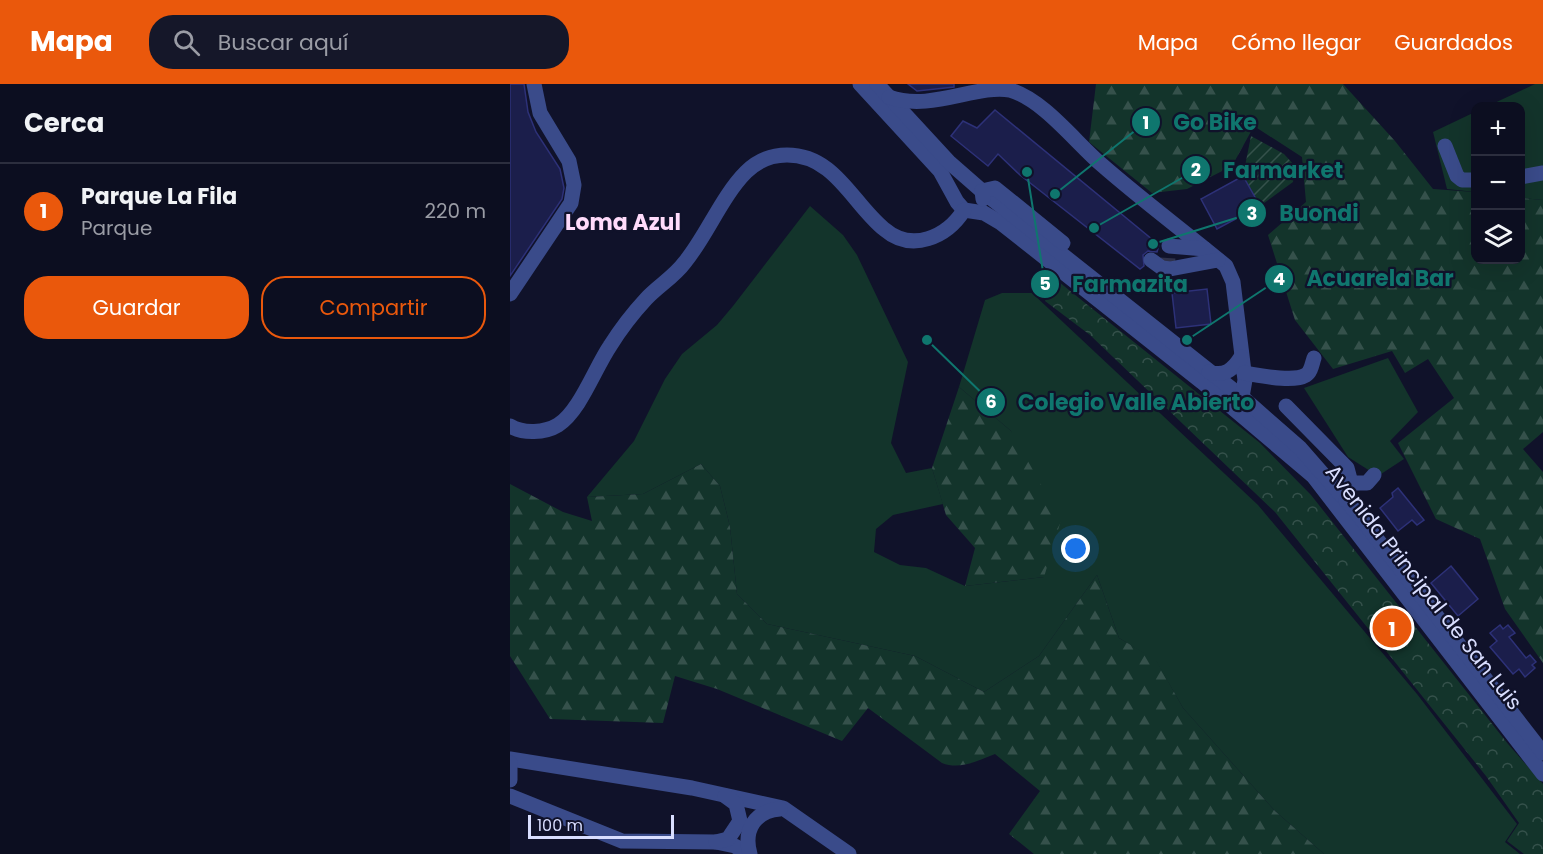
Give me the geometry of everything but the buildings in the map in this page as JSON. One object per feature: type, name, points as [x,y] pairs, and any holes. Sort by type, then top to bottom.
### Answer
[{"type":"street","points":[[510,294],[571,203],[574,185],[569,161],[540,113],[534,84]]},
{"type":"street","points":[[860,84],[940,171],[955,200],[968,210]]},
{"type":"street","name":"Avenida Principal de San Luis","points":[[877,84],[982,192],[1242,398],[1334,500],[1543,774]]},
{"type":"street","points":[[889,97],[906,102],[927,101],[998,88],[1018,94],[1065,129],[1099,163],[1226,266],[1233,282],[1244,373],[1242,398],[1236,403],[1221,399]]},
{"type":"street","points":[[920,130],[927,101]]},
{"type":"street","points":[[1445,146],[1457,176],[1462,180],[1471,180]]},
{"type":"street","points":[[510,426],[525,432],[537,431],[558,425],[568,417],[610,345],[647,298],[673,277],[687,260],[746,172],[766,159],[791,155],[814,160],[832,173],[883,229],[907,241],[937,237],[968,210],[981,204],[982,192]]},
{"type":"street","points":[[1525,176],[1543,173]]},
{"type":"street","name":"Avenida Principal de San Luis","points":[[968,210],[991,216],[1001,223],[1221,399],[1270,430],[1324,473],[1543,753]]},
{"type":"street","points":[[1169,246],[1204,249]]},
{"type":"street","points":[[1150,260],[1162,268],[1170,269],[1218,260]]},
{"type":"street","points":[[1209,372],[1218,375],[1229,371],[1241,357]]},
{"type":"street","points":[[1244,373],[1275,378],[1304,377],[1308,374],[1314,358]]},
{"type":"street","points":[[1286,406],[1347,468],[1351,483],[1346,500]]},
{"type":"street","points":[[1351,483],[1367,483],[1374,475]]},
{"type":"street","points":[[510,780],[510,761],[722,794],[783,808],[849,854]]},
{"type":"street","points":[[716,842],[728,838],[740,821],[736,804],[722,794]]},
{"type":"street","points":[[510,796],[622,841],[716,842],[735,846],[748,854]]},
{"type":"street","points":[[748,854],[748,837],[753,821],[761,813],[783,808]]},
{"type":"green space","points":[[1096,84],[1343,84],[1395,141],[1433,189],[1471,192],[1471,264],[1525,264],[1525,198],[1543,200],[1543,432],[1523,449],[1543,472],[1543,663],[1505,609],[1480,539],[1436,519],[1398,443],[1454,398],[1428,359],[1405,373],[1392,351],[1333,369],[1295,320],[1268,235],[1306,202],[1302,157],[1254,126],[1232,166],[1187,189],[1152,193],[1089,142]]},
{"type":"green space","points":[[1535,84],[1543,84],[1543,200],[1525,198],[1525,102],[1497,102]]},
{"type":"green space","points":[[1471,114],[1471,192],[1447,189],[1433,132]]},
{"type":"green space","points":[[1251,136],[1284,154],[1295,166],[1293,182],[1260,206],[1243,176]]},
{"type":"green space","points":[[810,206],[843,235],[857,255],[908,362],[891,443],[906,473],[932,468],[943,504],[893,515],[876,529],[874,552],[900,565],[926,568],[965,586],[1044,577],[1011,431],[959,387],[985,300],[1002,293],[1032,293],[1258,505],[1417,694],[1517,824],[1505,842],[1520,854],[1324,854],[1275,811],[1183,708],[1156,661],[1119,638],[1097,575],[1039,656],[984,692],[915,656],[767,624],[737,594],[730,527],[720,486],[701,464],[643,494],[587,497],[634,441],[665,379],[682,354],[717,325]]},
{"type":"green space","points":[[1054,278],[1260,443],[1311,495],[1508,744],[1543,784],[1543,854],[1524,854],[1507,841],[1519,823],[1486,776],[1275,512],[1090,335],[1045,301]]},
{"type":"green space","points":[[1388,358],[1418,412],[1390,441],[1404,459],[1378,476],[1348,457],[1304,388]]},
{"type":"green space","points":[[959,387],[1011,431],[1061,520],[1044,577],[965,586],[975,548],[946,515],[932,468]]},
{"type":"green space","points":[[701,464],[720,486],[730,527],[737,594],[767,624],[915,656],[984,692],[1039,656],[1097,575],[1119,638],[1156,660],[1183,708],[1275,811],[1324,854],[1034,854],[1009,834],[1040,791],[995,754],[962,765],[942,763],[868,708],[842,741],[717,689],[675,676],[663,723],[550,719],[510,656],[510,484],[563,512],[592,521],[587,497],[643,494]]},
{"type":"tunnel","points":[[1167,273],[1168,257]]},
{"type":"place","name":"Farmazita","points":[[1027,172]]},
{"type":"place","name":"Go Bike","points":[[1055,194]]},
{"type":"place","name":"Farmarket","points":[[1094,228]]},
{"type":"place","name":"Buondi","points":[[1153,244]]},
{"type":"place","name":"Colegio Valle Abierto","points":[[927,340]]},
{"type":"place","name":"Acuarela Bar","points":[[1187,340]]},
{"type":"place","name":"Parque La Fila","points":[[1392,628]]},
{"type":"district","name":"Loma Azul","points":[[623,222]]}]
